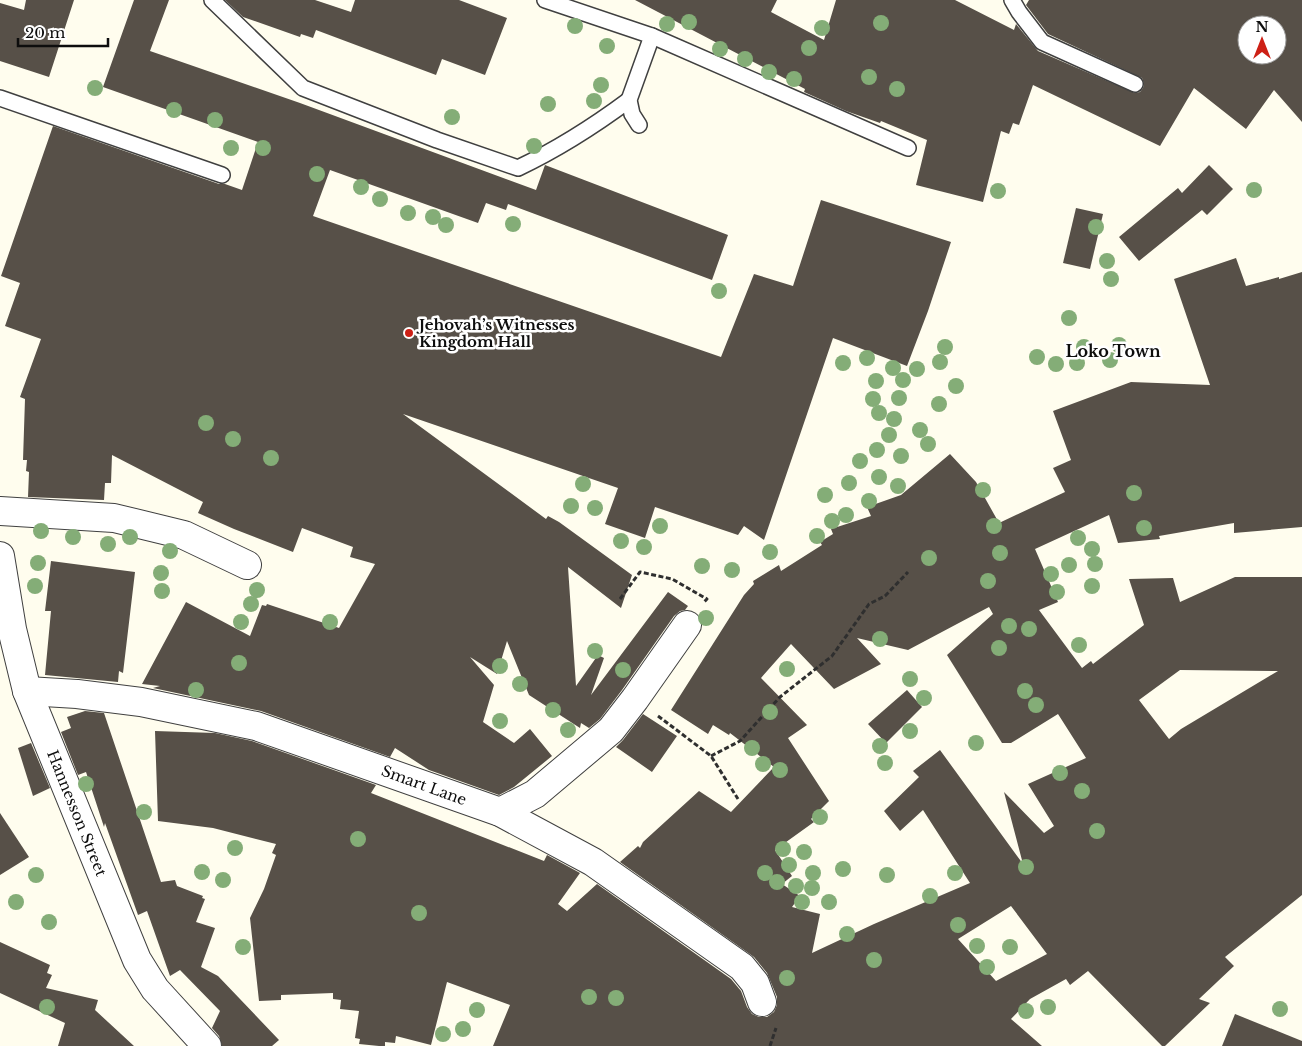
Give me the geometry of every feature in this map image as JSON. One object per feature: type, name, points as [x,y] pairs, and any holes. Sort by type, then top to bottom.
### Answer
[{"type":"street","points":[[0,511],[114,518],[184,535],[247,565]]},
{"type":"street","name":"Hannesson Street","points":[[0,556],[12,629],[27,691],[137,960],[155,989],[208,1046]]},
{"type":"street","points":[[500,812],[535,794],[611,730],[636,699],[687,624]]},
{"type":"street","name":"Smart Lane","points":[[27,691],[77,694],[142,702],[256,726],[500,812],[593,862],[742,967],[755,983],[762,1002]]},
{"type":"lane","points":[[212,0],[303,88],[437,140],[518,168],[547,154],[601,121],[629,100]]},
{"type":"lane","points":[[551,2],[573,0]]},
{"type":"lane","points":[[1012,0],[1042,42],[1135,84]]},
{"type":"lane","points":[[551,2],[652,36],[908,148]]},
{"type":"lane","points":[[639,125],[632,114],[629,100],[652,36]]},
{"type":"lane","points":[[0,98],[222,175]]},
{"type":"path","points":[[620,598],[640,572],[672,579],[707,599],[687,624]]},
{"type":"path","points":[[711,756],[740,741],[780,698],[832,656],[869,604],[885,596],[908,572]]},
{"type":"path","points":[[636,699],[711,756],[738,799]]},
{"type":"building","points":[[26,0],[74,0],[49,77],[0,61],[0,3],[24,10]]},
{"type":"building","points":[[134,0],[169,0],[150,51],[300,103],[536,190],[545,165],[728,235],[712,280],[508,204],[506,210],[486,203],[478,223],[330,170],[313,216],[721,357],[754,274],[793,286],[821,200],[951,242],[907,366],[833,338],[764,540],[744,526],[738,535],[655,507],[645,538],[605,524],[618,488],[403,414],[546,519],[548,516],[559,522],[632,575],[621,608],[568,567],[576,686],[598,655],[604,658],[591,695],[668,592],[688,606],[685,610],[680,611],[674,616],[600,719],[589,728],[581,723],[580,728],[529,695],[507,641],[497,674],[470,657],[494,685],[483,722],[514,743],[530,729],[552,756],[514,787],[499,795],[429,770],[395,748],[390,757],[261,711],[153,688],[160,686],[142,684],[186,602],[250,636],[262,605],[266,606],[267,604],[339,628],[375,564],[350,557],[353,547],[302,528],[293,552],[198,513],[203,502],[112,455],[111,483],[105,483],[104,500],[28,497],[29,472],[26,471],[27,460],[23,460],[25,399],[20,397],[41,339],[5,326],[20,283],[1,276],[53,126],[219,184],[225,184],[242,190],[258,142],[103,87]]},
{"type":"building","points":[[225,0],[315,0],[351,12],[355,0],[459,0],[507,18],[485,75],[442,59],[436,75],[316,30],[313,38],[301,34],[300,37],[243,17]]},
{"type":"building","points":[[635,0],[777,0],[771,12],[824,40],[836,0],[955,0],[1014,30],[1016,24],[1038,51],[1135,93],[1140,92],[1143,88],[1142,78],[1048,34],[1026,5],[1029,0],[1302,0],[1302,122],[1274,90],[1246,129],[1194,88],[1160,146],[1033,85],[1019,125],[1013,123],[1009,134],[1001,131],[983,202],[916,185],[927,140],[881,121],[880,123],[846,111],[804,92],[805,89]]},
{"type":"building","points":[[1209,165],[1233,189],[1207,215],[1202,210],[1139,261],[1119,237],[1178,188],[1182,193]]},
{"type":"building","points":[[1076,208],[1103,214],[1090,269],[1063,263]]},
{"type":"building","points":[[1236,258],[1246,286],[1302,272],[1302,527],[1234,533],[1234,523],[1159,536],[1160,539],[1118,543],[1109,515],[1035,549],[1058,602],[1039,610],[1082,668],[1091,661],[1093,664],[1144,625],[1129,579],[1173,578],[1180,602],[1235,577],[1302,577],[1302,895],[1225,957],[1234,966],[1199,999],[1210,1003],[1165,1046],[1162,1046],[1088,971],[1070,985],[1066,979],[1030,999],[1011,1019],[1042,1046],[493,1046],[510,1005],[447,982],[431,1045],[396,1036],[395,1043],[385,1042],[385,1046],[379,1046],[359,1044],[360,1039],[355,1038],[359,1011],[340,1009],[341,1000],[333,999],[333,993],[281,995],[281,1000],[259,1001],[250,918],[264,889],[276,855],[272,853],[276,844],[213,828],[158,821],[155,731],[215,733],[252,741],[376,785],[371,793],[544,861],[547,855],[580,873],[558,904],[567,911],[597,884],[731,979],[741,991],[752,1014],[759,1017],[767,1017],[774,1012],[777,1005],[777,997],[767,973],[754,957],[620,862],[638,846],[640,848],[643,842],[699,791],[731,812],[774,767],[730,733],[729,735],[713,725],[708,734],[671,710],[744,595],[754,584],[753,581],[779,565],[781,571],[822,545],[820,542],[833,534],[831,529],[871,516],[867,507],[901,495],[950,454],[976,482],[999,523],[1065,492],[1053,468],[1071,460],[1053,411],[1131,382],[1210,385],[1174,279]],"holes":[[[989,607],[993,614],[947,655],[1002,743],[1011,743],[1058,714],[1086,758],[1028,784],[1054,826],[1044,833],[1004,792],[1023,864],[940,750],[913,771],[919,777],[884,811],[900,831],[923,810],[970,883],[812,953],[820,914],[792,907],[800,896],[782,884],[792,876],[775,850],[814,822],[811,819],[829,801],[788,738],[807,725],[761,678],[791,644],[834,689],[881,664],[857,638],[908,650]],[[1180,670],[1278,671],[1181,729],[1169,739],[1139,700]],[[1011,906],[1047,954],[996,981],[958,939]]]},
{"type":"building","points":[[51,561],[135,572],[123,673],[119,671],[118,682],[45,675],[51,611],[45,611]]},
{"type":"building","points":[[907,690],[922,707],[886,743],[868,724]]},
{"type":"building","points":[[85,711],[104,713],[161,882],[175,880],[177,886],[203,896],[202,898],[205,899],[196,922],[215,928],[201,967],[218,976],[279,1040],[272,1046],[222,1046],[219,1036],[212,1028],[220,1011],[180,970],[170,976],[147,911],[138,915],[105,823],[104,827],[86,772],[78,775],[61,732],[71,728],[67,717]]},
{"type":"building","points":[[643,714],[677,736],[652,772],[616,747]]},
{"type":"building","points":[[31,743],[50,788],[33,796],[18,748]]},
{"type":"building","points":[[0,813],[29,857],[0,875]]},
{"type":"building","points":[[0,942],[50,965],[47,973],[52,975],[46,988],[98,1000],[95,1010],[134,1046],[58,1046],[65,1023],[0,993]]},
{"type":"building","points":[[1235,1014],[1302,1041],[1302,1046],[1222,1046]]},
{"type":"place","name":"Jehovah’s Witnesses Kingdom Hall","points":[[409,333]]},
{"type":"district","name":"Loko Town","points":[[1113,351]]}]
